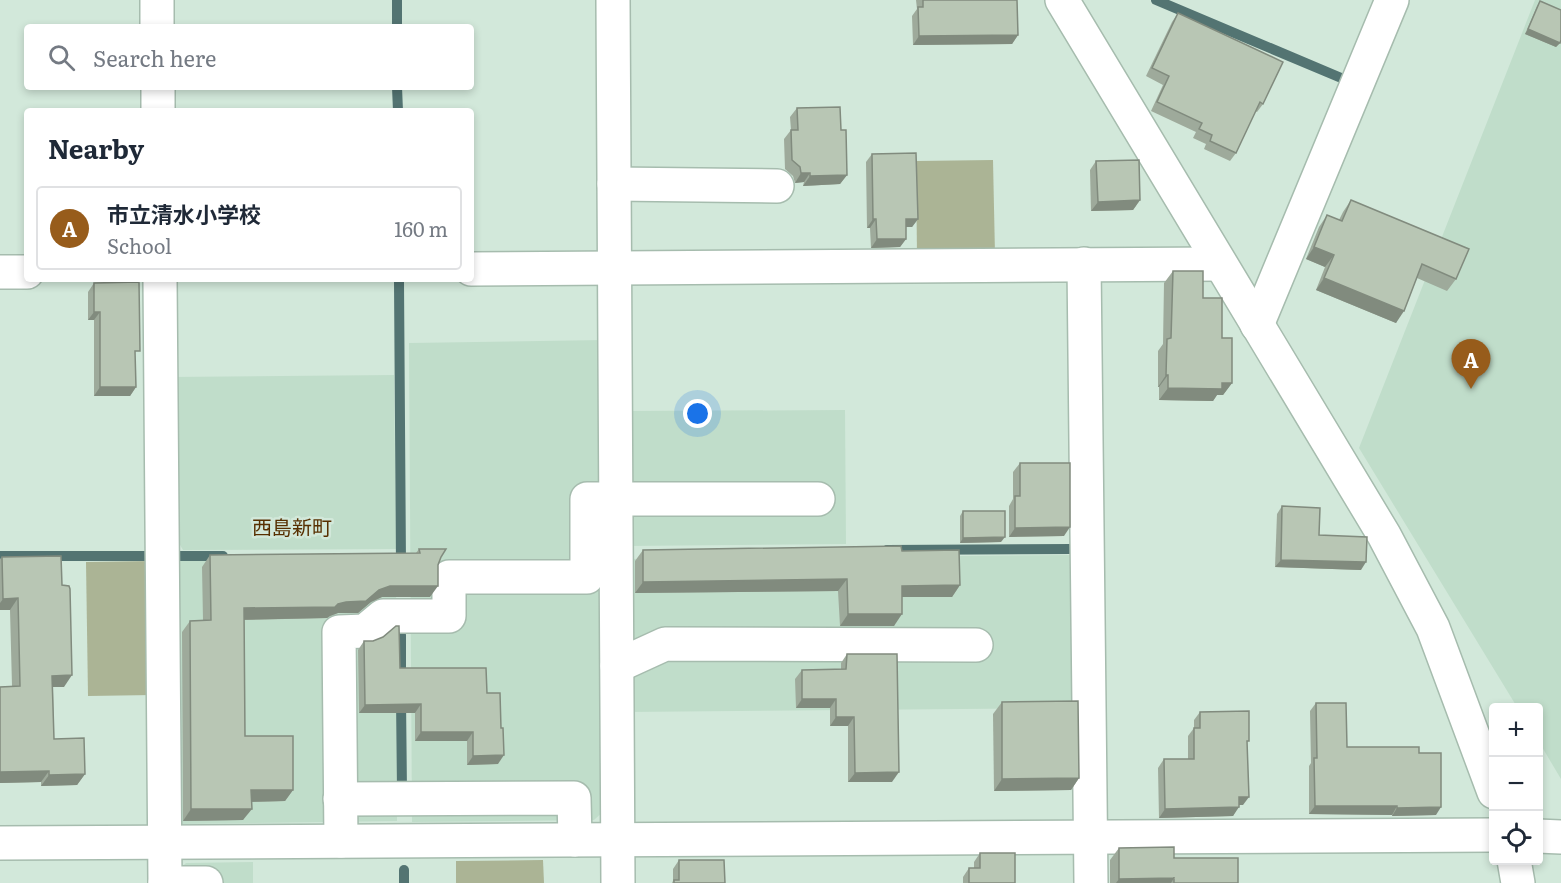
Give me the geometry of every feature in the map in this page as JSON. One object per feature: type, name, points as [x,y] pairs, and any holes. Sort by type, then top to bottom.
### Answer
[{"type":"street","points":[[157,0],[157,24]]},
{"type":"street","points":[[613,0],[618,883]]},
{"type":"street","points":[[1062,0],[1384,535],[1433,628],[1489,779]]},
{"type":"street","points":[[1257,325],[1392,0]]},
{"type":"street","points":[[158,90],[158,108]]},
{"type":"street","points":[[614,184],[777,186]]},
{"type":"street","points":[[1084,264],[1091,883]]},
{"type":"street","points":[[474,269],[1220,264]]},
{"type":"street","points":[[0,272],[24,272]]},
{"type":"street","points":[[160,282],[165,883],[206,883]]},
{"type":"street","points":[[341,841],[339,632],[365,631],[383,616],[449,616],[449,577],[587,577],[587,499],[818,499]]},
{"type":"street","points":[[617,666],[665,644],[976,645]]},
{"type":"street","points":[[340,799],[574,798],[575,840]]},
{"type":"street","points":[[0,843],[1489,836]]},
{"type":"street","points":[[1543,836],[1561,837]]},
{"type":"street","points":[[1515,865],[1518,883]]},
{"type":"shaded area","points":[[1535,0],[1561,0],[1561,779],[1543,749],[1543,703],[1515,703],[1359,448]]},
{"type":"shaded area","points":[[993,160],[995,255],[917,256],[916,161]]},
{"type":"shaded area","points":[[604,340],[605,810],[594,820],[412,822],[409,343]]},
{"type":"shaded area","points":[[394,375],[396,549],[183,550],[172,531],[169,377]]},
{"type":"shaded area","points":[[845,410],[846,544],[626,546],[625,411]]},
{"type":"shaded area","points":[[1073,555],[1075,708],[627,712],[626,559]]},
{"type":"shaded area","points":[[396,559],[397,821],[182,824],[173,820],[172,561]]},
{"type":"shaded area","points":[[150,561],[153,695],[88,696],[86,562]]},
{"type":"shaded area","points":[[543,860],[544,883],[456,883],[456,861]]},
{"type":"shaded area","points":[[253,862],[253,883],[174,883],[174,874],[186,863]]},
{"type":"building","points":[[923,0],[1017,0],[1018,35],[919,36],[918,7],[923,7]]},
{"type":"building","points":[[1540,1],[1561,10],[1560,43],[1528,29]]},
{"type":"building","points":[[1178,13],[1283,62],[1263,104],[1260,102],[1236,153],[1210,141],[1212,135],[1199,129],[1202,123],[1157,102],[1169,76],[1152,68]]},
{"type":"building","points":[[840,107],[841,130],[846,130],[847,175],[810,176],[810,173],[801,173],[800,167],[792,160],[791,130],[798,130],[797,108]]},
{"type":"building","points":[[916,153],[918,219],[906,219],[906,239],[877,239],[876,219],[873,219],[872,154]]},
{"type":"building","points":[[1139,160],[1140,200],[1098,202],[1096,161]]},
{"type":"building","points":[[1351,200],[1469,249],[1456,279],[1422,264],[1404,311],[1324,278],[1334,255],[1314,247],[1327,215],[1342,221]]},
{"type":"building","points":[[1173,271],[1203,271],[1203,298],[1222,298],[1222,338],[1232,338],[1232,383],[1222,383],[1222,389],[1168,388],[1167,339],[1171,338]]},
{"type":"building","points":[[139,282],[140,351],[135,351],[136,387],[100,387],[100,312],[94,312],[94,283]]},
{"type":"building","points":[[1020,463],[1070,463],[1070,527],[1015,528],[1015,496],[1020,496]]},
{"type":"building","points":[[1282,506],[1320,508],[1319,535],[1367,537],[1366,562],[1281,560]]},
{"type":"building","points":[[963,511],[1005,511],[1005,537],[963,538]]},
{"type":"building","points":[[901,546],[902,551],[959,550],[960,585],[902,586],[902,614],[848,614],[847,579],[643,582],[643,550]]},
{"type":"building","points":[[419,549],[446,549],[438,565],[438,586],[390,586],[379,590],[366,601],[346,602],[335,607],[244,608],[245,736],[293,736],[293,790],[251,790],[252,809],[191,809],[190,621],[211,620],[210,555],[420,553]]},
{"type":"building","points":[[61,556],[62,585],[69,586],[70,589],[72,675],[52,676],[54,739],[84,738],[85,774],[49,775],[49,771],[0,772],[0,687],[20,686],[18,598],[3,599],[2,557]]},
{"type":"building","points":[[399,626],[400,668],[486,668],[487,693],[500,693],[504,755],[473,756],[473,732],[421,732],[421,704],[365,705],[364,641],[373,641],[383,637]]},
{"type":"building","points":[[847,654],[897,654],[899,772],[855,773],[854,717],[836,717],[836,699],[802,699],[802,670],[846,669]]},
{"type":"building","points":[[1078,701],[1079,778],[1002,779],[1002,702]]},
{"type":"building","points":[[1316,703],[1346,703],[1347,747],[1419,747],[1419,753],[1441,753],[1441,807],[1315,806]]},
{"type":"building","points":[[1249,711],[1249,741],[1247,741],[1249,797],[1239,797],[1239,807],[1165,809],[1164,759],[1194,759],[1194,728],[1200,728],[1200,712]]},
{"type":"building","points":[[1174,847],[1174,858],[1238,858],[1238,883],[1174,883],[1174,878],[1119,879],[1119,848]]},
{"type":"building","points":[[980,853],[1015,853],[1015,883],[969,883],[969,868],[980,868]]},
{"type":"building","points":[[679,860],[724,860],[725,883],[674,883],[674,880],[679,880]]},
{"type":"waterway","points":[[397,0],[397,24]]},
{"type":"waterway","points":[[1156,0],[1346,80]]},
{"type":"waterway","points":[[397,90],[398,108]]},
{"type":"waterway","points":[[399,282],[401,566]]},
{"type":"waterway","points":[[887,550],[1073,549]]},
{"type":"waterway","points":[[0,556],[150,556]]},
{"type":"waterway","points":[[173,556],[223,556]]},
{"type":"waterway","points":[[401,635],[401,680]]},
{"type":"waterway","points":[[401,699],[402,792]]},
{"type":"waterway","points":[[404,870],[404,883]]},
{"type":"place","name":"市立清水小学校","points":[[1471,389]]},
{"type":"district","name":"西島新町","points":[[292,526]]}]
